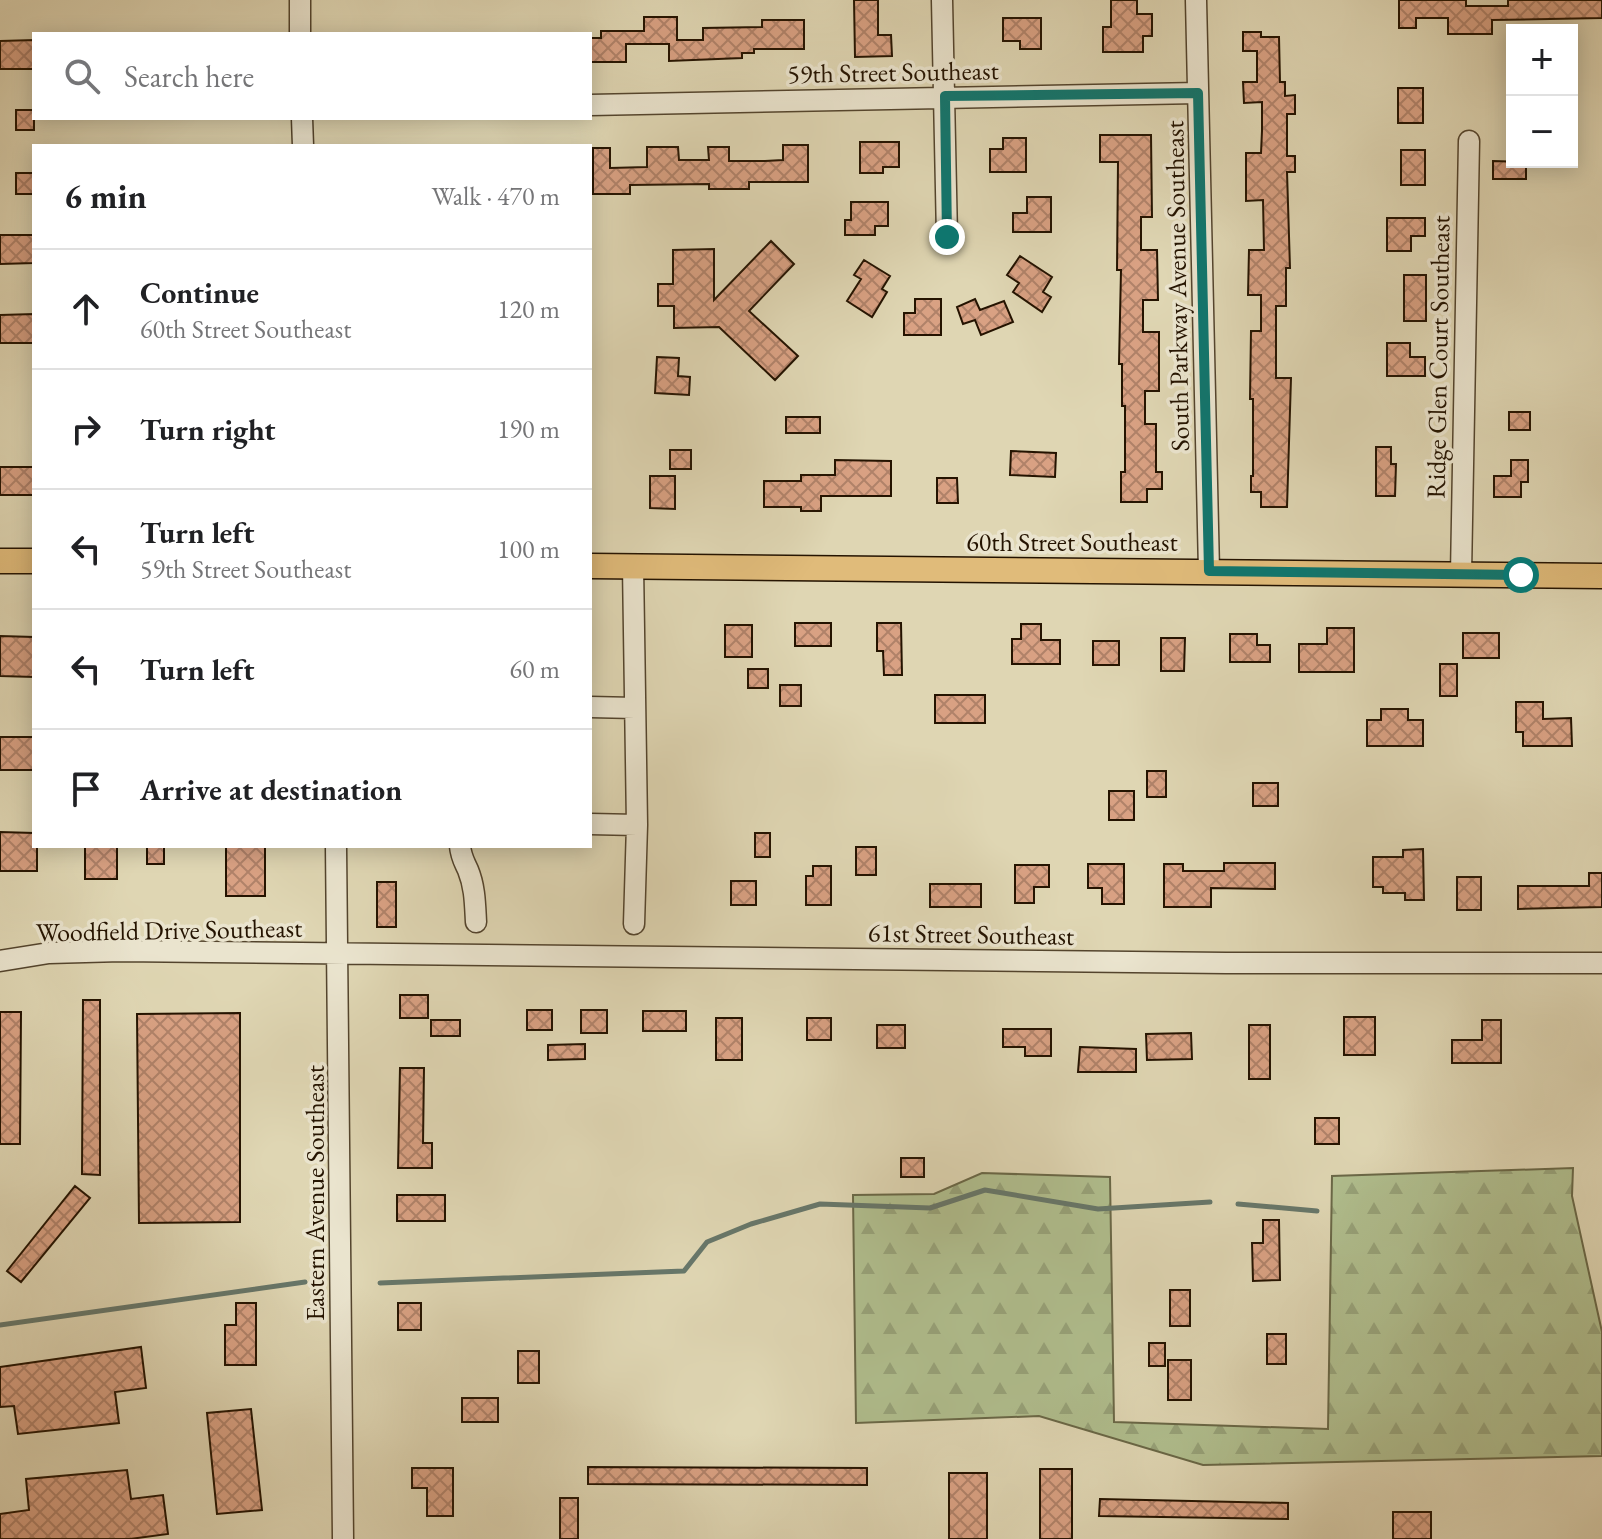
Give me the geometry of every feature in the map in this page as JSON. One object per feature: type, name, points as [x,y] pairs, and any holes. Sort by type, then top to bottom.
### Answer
[{"type":"main road","points":[[0,561],[32,561]]},
{"type":"main road","name":"60th Street Southeast","points":[[592,566],[1602,576]]},
{"type":"street","points":[[300,0],[300,32]]},
{"type":"street","points":[[942,0],[947,237]]},
{"type":"street","name":"South Parkway Avenue Southeast","points":[[1196,0],[1209,571]]},
{"type":"street","name":"59th Street Southeast","points":[[592,105],[1198,93]]},
{"type":"street","points":[[302,120],[303,144]]},
{"type":"street","name":"Ridge Glen Court Southeast","points":[[1461,574],[1469,141]]},
{"type":"street","points":[[633,566],[637,825],[634,924]]},
{"type":"street","points":[[592,707],[635,708]]},
{"type":"street","points":[[592,824],[637,825]]},
{"type":"street","name":"Eastern Avenue Southeast","points":[[336,848],[343,1539]]},
{"type":"street","points":[[460,848],[475,895],[476,922]]},
{"type":"street","name":"Woodfield Drive Southeast","points":[[0,961],[49,953],[121,951],[339,954]]},
{"type":"street","name":"61st Street Southeast","points":[[339,954],[477,953],[1226,963],[1602,963]]},
{"type":"green space","points":[[1573,1168],[1572,1196],[1602,1332],[1602,1456],[1203,1465],[1039,1416],[856,1423],[853,1195],[934,1194],[982,1173],[1110,1177],[1114,1422],[1328,1429],[1332,1176]]},
{"type":"building","points":[[854,0],[878,0],[878,35],[891,35],[892,56],[855,57]]},
{"type":"building","points":[[1111,0],[1137,0],[1137,14],[1152,14],[1152,36],[1143,36],[1143,52],[1103,52],[1103,27],[1111,27]]},
{"type":"building","points":[[1399,0],[1466,0],[1466,6],[1508,6],[1508,0],[1602,0],[1602,18],[1492,20],[1492,34],[1448,34],[1448,18],[1416,18],[1416,28],[1399,28]]},
{"type":"building","points":[[644,17],[677,17],[677,40],[703,40],[703,28],[762,27],[762,20],[804,20],[804,49],[754,49],[754,53],[742,53],[742,58],[669,61],[669,44],[626,44],[626,62],[592,62],[592,38],[601,38],[601,31],[644,31]]},
{"type":"building","points":[[1003,18],[1041,18],[1041,49],[1020,49],[1020,41],[1003,41]]},
{"type":"building","points":[[1243,32],[1261,32],[1261,37],[1279,37],[1280,82],[1285,82],[1285,96],[1295,95],[1295,114],[1287,114],[1287,156],[1295,156],[1295,172],[1287,172],[1290,268],[1286,268],[1286,306],[1276,306],[1276,378],[1291,378],[1287,507],[1261,507],[1261,492],[1251,492],[1251,331],[1261,331],[1261,295],[1248,295],[1249,250],[1264,250],[1263,200],[1246,201],[1246,153],[1261,153],[1262,102],[1244,103],[1243,82],[1257,82],[1257,51],[1243,51]]},
{"type":"building","points":[[32,40],[32,69],[0,69],[0,41]]},
{"type":"building","points":[[1398,88],[1423,88],[1423,123],[1398,123]]},
{"type":"building","points":[[16,110],[32,110],[34,130],[16,130]]},
{"type":"building","points":[[1100,135],[1151,135],[1152,217],[1141,217],[1141,250],[1157,250],[1158,300],[1143,300],[1143,332],[1159,332],[1159,391],[1145,391],[1145,424],[1156,424],[1156,472],[1162,472],[1162,489],[1147,489],[1147,502],[1121,502],[1121,472],[1125,472],[1125,406],[1122,406],[1122,364],[1119,364],[1121,270],[1117,270],[1118,162],[1100,162]]},
{"type":"building","points":[[1003,138],[1026,138],[1026,172],[990,172],[990,149],[1003,149]]},
{"type":"building","points":[[860,142],[899,142],[899,167],[883,167],[883,173],[860,173]]},
{"type":"building","points":[[783,145],[808,145],[808,182],[749,182],[749,189],[709,189],[709,184],[630,185],[630,194],[593,194],[593,148],[610,148],[610,168],[647,167],[647,147],[678,147],[679,160],[709,160],[708,147],[729,147],[729,161],[765,161],[783,160]]},
{"type":"building","points":[[1401,150],[1425,150],[1425,185],[1401,185]]},
{"type":"building","points":[[1493,161],[1506,161],[1506,168],[1526,168],[1526,179],[1493,179]]},
{"type":"building","points":[[16,173],[32,173],[32,194],[16,194]]},
{"type":"building","points":[[1027,197],[1051,197],[1051,232],[1013,232],[1013,213],[1027,213]]},
{"type":"building","points":[[851,202],[888,202],[888,226],[875,226],[875,235],[845,235],[845,220],[851,220]]},
{"type":"building","points":[[1387,218],[1425,218],[1425,236],[1411,236],[1411,251],[1387,251]]},
{"type":"building","points":[[0,235],[32,235],[32,263],[0,264]]},
{"type":"building","points":[[771,241],[794,264],[749,311],[798,356],[775,380],[719,327],[674,328],[674,306],[658,306],[658,284],[673,284],[673,250],[714,249],[714,300]]},
{"type":"building","points":[[1020,256],[1052,277],[1043,292],[1051,297],[1042,312],[1013,292],[1019,283],[1007,275]]},
{"type":"building","points":[[864,260],[890,276],[882,289],[887,292],[872,317],[847,301],[861,279],[854,275]]},
{"type":"building","points":[[1404,275],[1426,275],[1426,321],[1404,321]]},
{"type":"building","points":[[915,299],[941,299],[941,335],[904,335],[904,313],[915,313]]},
{"type":"building","points":[[975,299],[980,310],[1004,301],[1013,322],[981,335],[975,320],[963,324],[957,307]]},
{"type":"building","points":[[32,314],[32,343],[0,343],[0,315]]},
{"type":"building","points":[[1387,343],[1410,343],[1410,357],[1425,357],[1425,376],[1387,376]]},
{"type":"building","points":[[657,357],[679,358],[678,376],[690,377],[689,395],[655,393]]},
{"type":"building","points":[[1509,412],[1530,412],[1530,430],[1509,430]]},
{"type":"building","points":[[786,417],[820,417],[820,433],[786,433]]},
{"type":"building","points":[[1376,447],[1391,447],[1391,464],[1396,464],[1395,496],[1376,496]]},
{"type":"building","points":[[670,450],[691,450],[691,469],[670,469]]},
{"type":"building","points":[[1011,451],[1056,453],[1055,477],[1010,475]]},
{"type":"building","points":[[835,460],[891,461],[891,496],[821,496],[821,511],[801,511],[801,507],[764,507],[764,481],[801,481],[801,475],[835,475]]},
{"type":"building","points":[[1511,460],[1528,460],[1528,482],[1521,482],[1521,497],[1494,497],[1494,476],[1511,476]]},
{"type":"building","points":[[0,467],[32,467],[32,495],[0,495]]},
{"type":"building","points":[[650,476],[675,476],[675,509],[650,508]]},
{"type":"building","points":[[937,478],[957,478],[958,503],[937,503]]},
{"type":"building","points":[[795,623],[831,623],[831,646],[795,646]]},
{"type":"building","points":[[877,623],[901,623],[902,675],[884,675],[883,651],[877,651]]},
{"type":"building","points":[[1021,624],[1041,624],[1041,640],[1060,640],[1060,664],[1012,664],[1012,639],[1021,639]]},
{"type":"building","points":[[725,625],[752,625],[752,657],[725,657]]},
{"type":"building","points":[[1327,628],[1354,628],[1354,672],[1299,672],[1299,644],[1327,644]]},
{"type":"building","points":[[1463,633],[1499,633],[1499,658],[1463,658]]},
{"type":"building","points":[[1230,634],[1257,634],[1257,645],[1270,645],[1270,662],[1230,662]]},
{"type":"building","points":[[0,636],[32,637],[32,677],[0,676]]},
{"type":"building","points":[[1161,638],[1185,638],[1184,671],[1161,671]]},
{"type":"building","points":[[1093,641],[1119,641],[1119,665],[1093,665]]},
{"type":"building","points":[[1440,664],[1457,664],[1457,696],[1440,696]]},
{"type":"building","points":[[748,669],[768,669],[768,688],[748,688]]},
{"type":"building","points":[[780,685],[801,685],[801,706],[780,706]]},
{"type":"building","points":[[935,695],[985,695],[985,723],[935,723]]},
{"type":"building","points":[[1516,702],[1543,702],[1543,719],[1571,718],[1572,746],[1523,746],[1523,732],[1516,732]]},
{"type":"building","points":[[1381,709],[1408,709],[1408,720],[1423,720],[1423,746],[1367,746],[1367,720],[1381,720]]},
{"type":"building","points":[[0,737],[32,737],[32,770],[0,770]]},
{"type":"building","points":[[1147,771],[1166,771],[1166,797],[1147,797]]},
{"type":"building","points":[[1253,783],[1278,783],[1278,806],[1253,806]]},
{"type":"building","points":[[1109,791],[1134,791],[1134,820],[1109,820]]},
{"type":"building","points":[[0,832],[32,833],[32,848],[37,848],[37,871],[0,871]]},
{"type":"building","points":[[755,833],[770,833],[770,857],[755,857]]},
{"type":"building","points":[[856,847],[876,847],[876,875],[856,875]]},
{"type":"building","points":[[85,848],[117,848],[117,879],[85,879]]},
{"type":"building","points":[[147,848],[164,848],[164,864],[147,864]]},
{"type":"building","points":[[226,848],[265,848],[265,896],[226,896]]},
{"type":"building","points":[[1423,849],[1424,900],[1405,900],[1405,893],[1383,893],[1383,887],[1373,887],[1373,857],[1403,857],[1403,850]]},
{"type":"building","points":[[1224,863],[1275,863],[1275,889],[1211,888],[1211,907],[1164,907],[1164,864],[1183,864],[1183,871],[1224,871]]},
{"type":"building","points":[[1088,864],[1124,864],[1124,904],[1102,904],[1102,888],[1088,888]]},
{"type":"building","points":[[1015,865],[1049,865],[1049,887],[1034,887],[1034,903],[1015,903]]},
{"type":"building","points":[[813,866],[831,866],[831,905],[806,905],[806,876],[813,876]]},
{"type":"building","points":[[1589,873],[1602,873],[1602,907],[1518,909],[1518,886],[1589,886]]},
{"type":"building","points":[[1457,877],[1481,877],[1481,910],[1457,910]]},
{"type":"building","points":[[731,881],[756,881],[756,905],[731,905]]},
{"type":"building","points":[[377,882],[396,882],[396,927],[377,927]]},
{"type":"building","points":[[930,884],[981,884],[981,907],[930,907]]},
{"type":"building","points":[[400,995],[428,995],[428,1018],[400,1018]]},
{"type":"building","points":[[83,1000],[100,1000],[100,1175],[82,1174]]},
{"type":"building","points":[[527,1010],[552,1010],[552,1030],[527,1030]]},
{"type":"building","points":[[581,1010],[607,1010],[607,1033],[581,1033]]},
{"type":"building","points":[[643,1011],[686,1011],[686,1031],[643,1031]]},
{"type":"building","points":[[0,1012],[21,1012],[20,1144],[0,1144]]},
{"type":"building","points":[[240,1013],[240,1222],[139,1223],[137,1014]]},
{"type":"building","points":[[1344,1017],[1375,1017],[1375,1055],[1344,1055]]},
{"type":"building","points":[[716,1018],[742,1018],[742,1060],[716,1060]]},
{"type":"building","points":[[807,1018],[831,1018],[831,1040],[807,1040]]},
{"type":"building","points":[[431,1020],[460,1020],[460,1036],[431,1036]]},
{"type":"building","points":[[1482,1020],[1501,1020],[1501,1063],[1452,1063],[1452,1040],[1482,1040]]},
{"type":"building","points":[[877,1025],[905,1025],[905,1048],[877,1048]]},
{"type":"building","points":[[1249,1025],[1270,1025],[1270,1079],[1249,1079]]},
{"type":"building","points":[[1003,1029],[1051,1029],[1051,1056],[1025,1056],[1025,1047],[1003,1047]]},
{"type":"building","points":[[1191,1033],[1192,1059],[1147,1060],[1146,1034]]},
{"type":"building","points":[[585,1044],[585,1059],[548,1060],[548,1045]]},
{"type":"building","points":[[1080,1047],[1136,1049],[1136,1072],[1078,1072]]},
{"type":"building","points":[[400,1068],[424,1068],[423,1143],[432,1143],[432,1168],[398,1168]]},
{"type":"building","points":[[1315,1118],[1339,1118],[1339,1144],[1315,1144]]},
{"type":"building","points":[[901,1158],[924,1158],[924,1177],[901,1177]]},
{"type":"building","points":[[75,1186],[90,1198],[21,1282],[7,1271]]},
{"type":"building","points":[[397,1195],[445,1195],[445,1221],[397,1221]]},
{"type":"building","points":[[1263,1220],[1279,1220],[1280,1280],[1253,1281],[1252,1243],[1263,1243]]},
{"type":"building","points":[[1170,1290],[1190,1290],[1190,1326],[1170,1326]]},
{"type":"building","points":[[236,1303],[256,1303],[256,1365],[225,1365],[225,1325],[236,1325]]},
{"type":"building","points":[[398,1303],[421,1303],[421,1330],[398,1330]]},
{"type":"building","points":[[1267,1334],[1286,1334],[1286,1364],[1267,1364]]},
{"type":"building","points":[[1149,1343],[1165,1343],[1165,1366],[1149,1366]]},
{"type":"building","points":[[141,1347],[146,1388],[115,1392],[119,1423],[18,1434],[14,1406],[0,1407],[0,1367]]},
{"type":"building","points":[[518,1351],[539,1351],[539,1383],[518,1383]]},
{"type":"building","points":[[1168,1360],[1191,1360],[1191,1400],[1168,1400]]},
{"type":"building","points":[[462,1398],[498,1398],[498,1422],[462,1422]]},
{"type":"building","points":[[251,1409],[262,1510],[217,1514],[207,1413]]},
{"type":"building","points":[[588,1467],[867,1468],[867,1485],[588,1484]]},
{"type":"building","points":[[412,1468],[453,1468],[453,1516],[427,1516],[427,1488],[412,1488]]},
{"type":"building","points":[[1040,1469],[1072,1469],[1072,1539],[1040,1539]]},
{"type":"building","points":[[127,1470],[131,1499],[163,1495],[168,1534],[130,1539],[0,1539],[0,1514],[29,1510],[26,1479]]},
{"type":"building","points":[[949,1473],[987,1473],[987,1539],[949,1539]]},
{"type":"building","points":[[560,1498],[578,1498],[578,1539],[560,1539]]},
{"type":"building","points":[[1100,1499],[1288,1503],[1288,1519],[1099,1516]]},
{"type":"building","points":[[1393,1512],[1431,1512],[1431,1539],[1393,1539]]},
{"type":"waterway","points":[[380,1283],[684,1271],[707,1242],[751,1224],[820,1204],[930,1208],[985,1190],[1098,1209],[1210,1202]]},
{"type":"waterway","points":[[1238,1204],[1317,1211]]},
{"type":"waterway","points":[[0,1325],[305,1282]]},
{"type":"route","points":[[947,237],[945,96],[1198,93],[1209,571],[1521,575]]}]
